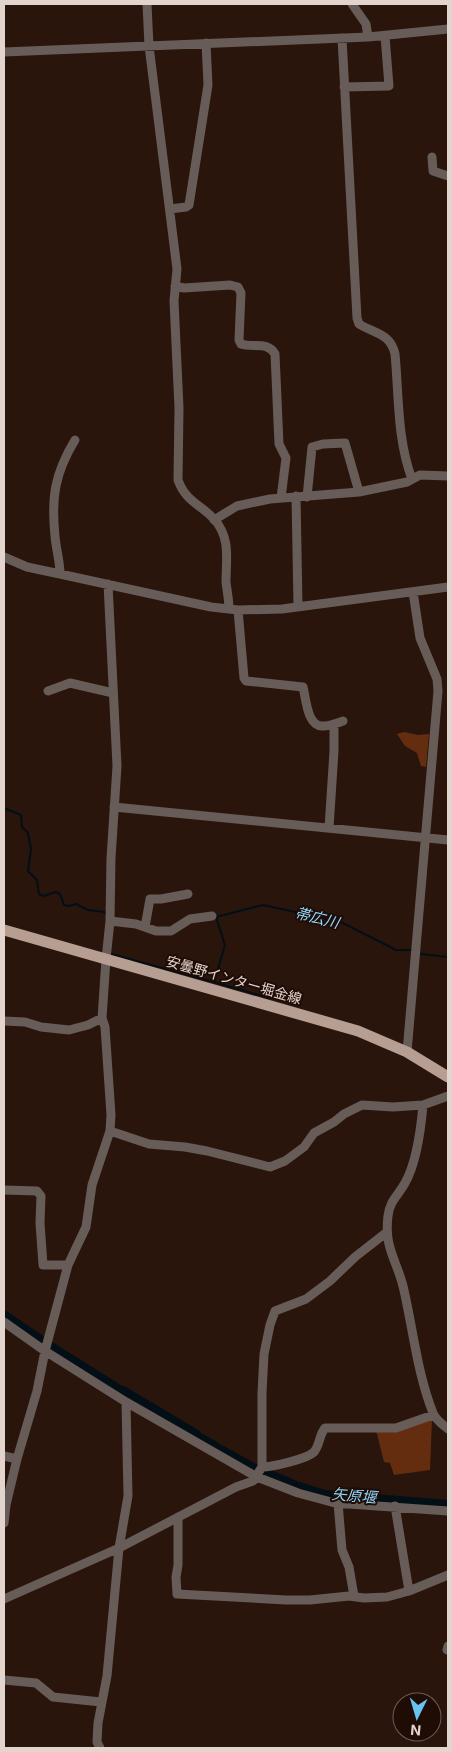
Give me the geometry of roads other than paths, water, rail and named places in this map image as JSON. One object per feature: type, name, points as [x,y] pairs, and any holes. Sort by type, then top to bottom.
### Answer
[{"type":"main road","name":"安曇野インター堀金線","points":[[4,930],[358,1031],[407,1052],[448,1077]]},
{"type":"street","points":[[147,4],[149,46],[177,269],[175,286],[179,408],[178,480],[181,490],[187,498],[214,520],[227,543],[226,584],[234,609],[246,681],[303,687],[310,719],[317,725],[322,727],[343,721]]},
{"type":"street","points":[[352,4],[366,24],[368,37]]},
{"type":"street","points":[[4,52],[368,37],[448,29]]},
{"type":"street","points":[[344,87],[389,86],[385,36]]},
{"type":"street","points":[[342,38],[357,318],[359,324],[389,340],[393,346],[399,399],[399,427],[412,479]]},
{"type":"street","points":[[170,210],[186,208],[188,204],[208,85],[206,43]]},
{"type":"street","points":[[432,157],[434,171],[448,176]]},
{"type":"street","points":[[175,286],[184,288],[230,285],[238,287],[241,293],[239,340],[241,344],[272,348],[275,354],[279,444],[286,458],[281,498]]},
{"type":"street","points":[[60,574],[60,561],[54,535],[55,484],[65,457],[75,440]]},
{"type":"street","points":[[307,497],[312,447],[323,444],[345,443],[359,492]]},
{"type":"street","points":[[214,520],[237,506],[296,496],[307,497],[359,492],[412,479],[420,475],[448,476]]},
{"type":"street","points":[[296,496],[298,606]]},
{"type":"street","points":[[4,557],[27,567],[204,606],[234,609],[271,610],[448,587]]},
{"type":"street","points":[[4,1523],[6,1505],[17,1460],[37,1391],[45,1351],[68,1265],[86,1227],[92,1185],[110,1131],[111,1115],[105,1027],[102,1018],[110,921],[117,758],[108,584]]},
{"type":"street","points":[[407,1052],[438,691],[436,679],[420,638],[413,592]]},
{"type":"street","points":[[48,690],[70,684],[114,693]]},
{"type":"street","points":[[329,828],[334,724]]},
{"type":"street","points":[[114,807],[448,840]]},
{"type":"street","points":[[145,927],[150,899],[161,900],[188,894]]},
{"type":"street","points":[[110,921],[136,924],[156,931],[171,931],[190,919],[212,916]]},
{"type":"street","points":[[4,1022],[25,1022],[41,1027],[69,1030],[88,1025],[102,1018]]},
{"type":"street","points":[[110,1131],[149,1144],[207,1151],[270,1168],[285,1161],[304,1147],[314,1133],[362,1105],[393,1107],[423,1105],[448,1096]]},
{"type":"street","points":[[423,1105],[420,1135],[410,1171],[406,1183],[392,1202],[388,1214],[387,1232],[391,1254],[402,1284],[424,1383],[434,1415],[448,1429]]},
{"type":"street","points":[[4,1190],[37,1191],[41,1196],[40,1223],[43,1265],[68,1265]]},
{"type":"street","points":[[4,1599],[119,1548],[236,1487],[253,1481],[262,1467],[264,1354],[270,1325],[275,1312],[306,1299],[387,1232]]},
{"type":"street","points":[[4,1322],[45,1351],[126,1402],[257,1477],[298,1493],[338,1503],[448,1511]]},
{"type":"street","points":[[100,1748],[97,1742],[98,1723],[107,1676],[119,1548],[128,1496],[126,1402]]},
{"type":"street","points":[[262,1467],[274,1467],[312,1454],[319,1445],[321,1432],[325,1428],[396,1428],[434,1415]]},
{"type":"street","points":[[4,1456],[17,1460]]},
{"type":"street","points":[[338,1503],[342,1550],[348,1566],[354,1596]]},
{"type":"street","points":[[395,1506],[409,1591]]},
{"type":"street","points":[[178,1517],[177,1594],[286,1600],[354,1596],[364,1598],[386,1597],[409,1591],[448,1575]]},
{"type":"street","points":[[4,1680],[36,1683],[52,1697],[101,1702]]},
{"type":"waterway","points":[[4,808],[21,815],[22,827],[28,833],[31,849],[28,871],[37,880],[39,894],[43,896],[56,892],[60,894],[64,905],[76,904],[88,910],[105,912],[106,914]]},
{"type":"waterway","name":"帯広川","points":[[110,952],[111,954],[214,982],[225,945],[216,917],[263,905],[341,922],[396,950],[414,950]]},
{"type":"waterway","name":"帯広川","points":[[421,954],[448,957]]},
{"type":"waterway","points":[[214,982],[269,998]]},
{"type":"waterway","name":"矢原堰","points":[[4,1314],[45,1342]]},
{"type":"waterway","name":"矢原堰","points":[[51,1346],[118,1388]]},
{"type":"waterway","name":"矢原堰","points":[[123,1390],[197,1434]]},
{"type":"waterway","name":"矢原堰","points":[[202,1438],[216,1446]]},
{"type":"waterway","name":"矢原堰","points":[[221,1449],[255,1468]]},
{"type":"waterway","name":"矢原堰","points":[[263,1471],[296,1485],[325,1494],[448,1504]]}]
